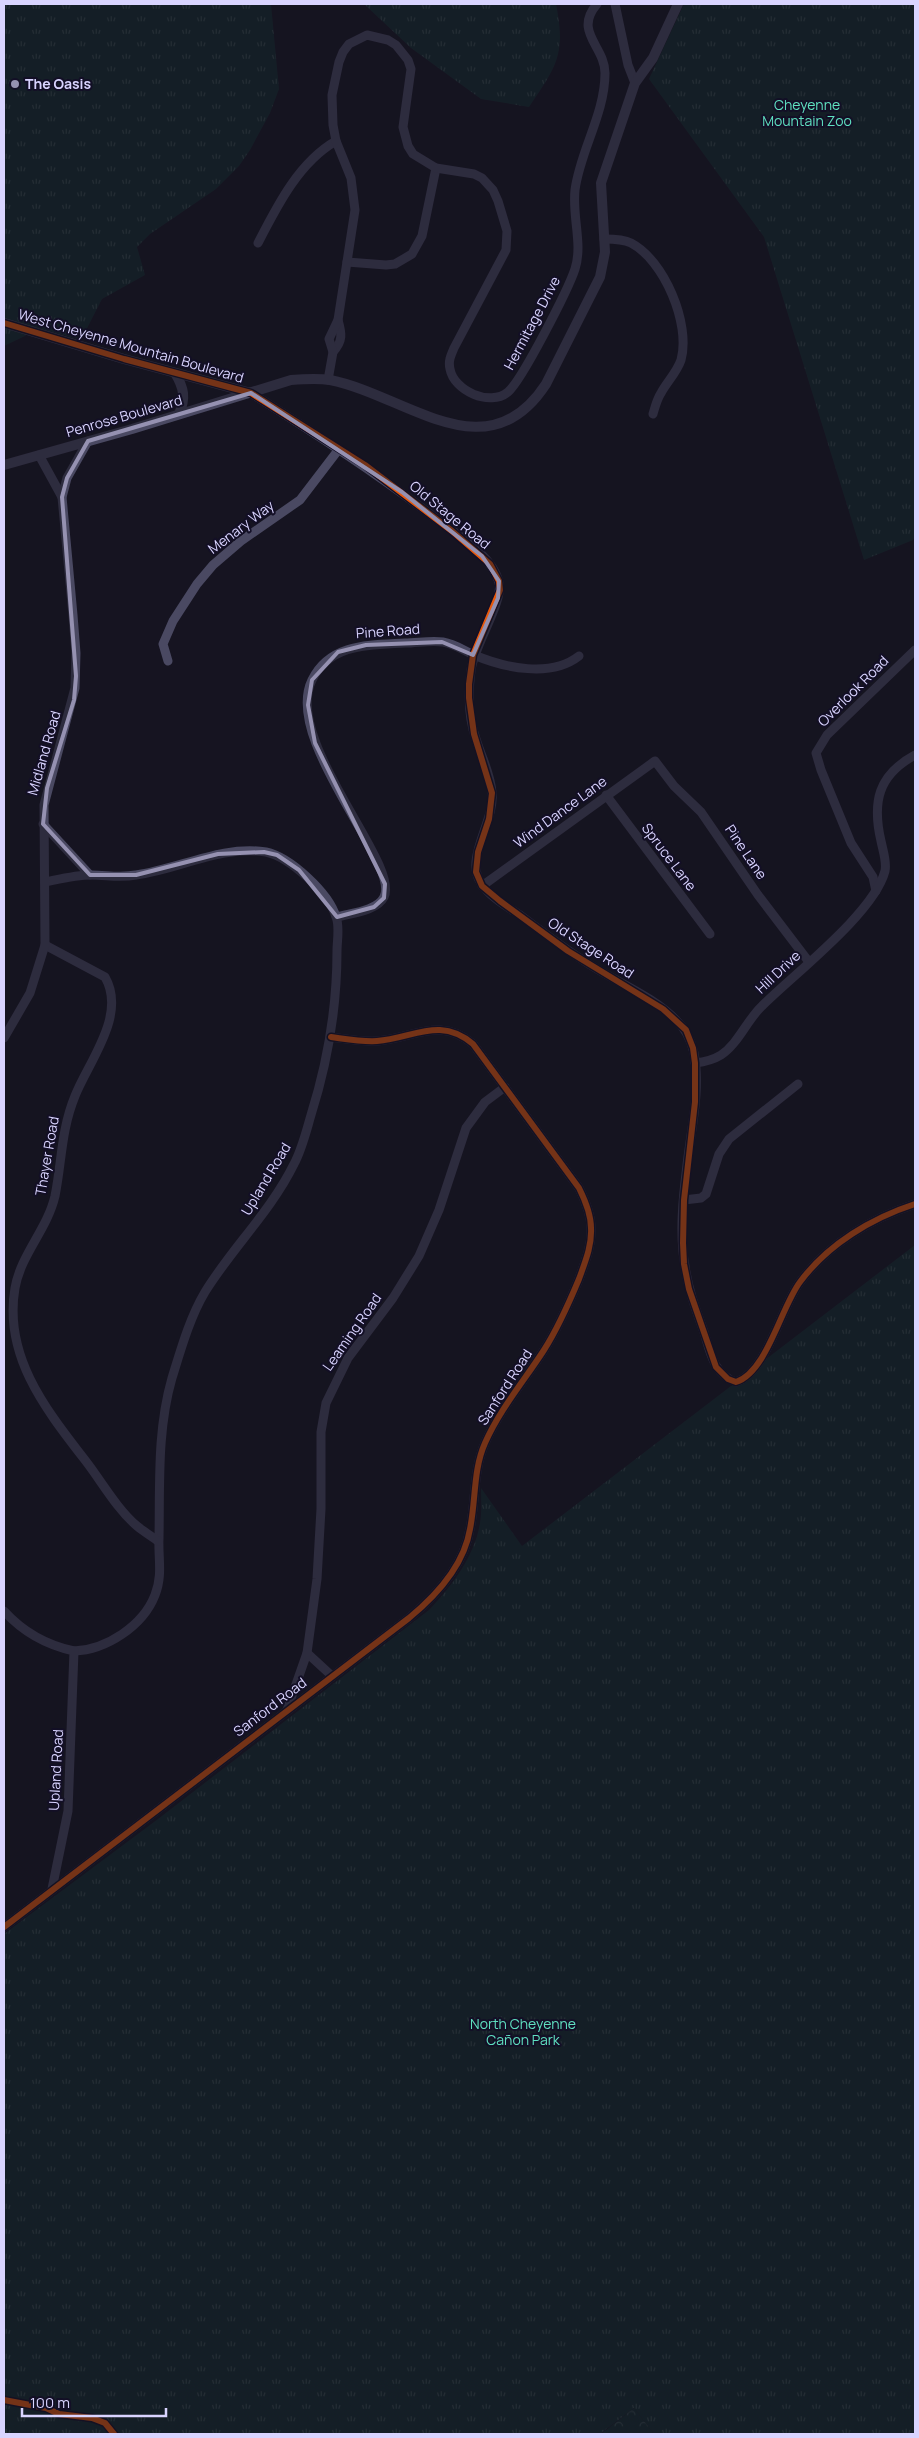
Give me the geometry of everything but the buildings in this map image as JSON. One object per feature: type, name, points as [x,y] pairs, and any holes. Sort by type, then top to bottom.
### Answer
[{"type":"street","name":"Hermitage Drive","points":[[436,168],[474,174],[488,183],[498,201],[507,231],[506,250],[454,348],[449,362],[452,376],[464,389],[489,398],[497,397],[506,394],[520,377],[571,279],[577,258],[575,192],[594,128],[605,74],[602,56],[590,38],[588,28],[592,10],[597,4]]},
{"type":"street","points":[[615,4],[628,65],[635,83]]},
{"type":"street","name":"Penrose Boulevard","points":[[4,465],[251,393],[277,382],[292,380],[328,380],[356,388],[447,423],[479,428],[507,422],[528,408],[538,398],[600,277],[604,264],[601,183],[635,83],[653,58],[678,4]]},
{"type":"street","points":[[328,380],[333,352],[341,343],[342,333],[338,320],[355,199],[351,178],[336,141],[331,110],[339,62],[349,44],[358,38],[378,36],[396,46],[408,60],[411,69],[403,117],[405,137],[413,154],[436,168],[422,236],[412,254],[396,264],[347,262]]},
{"type":"street","points":[[258,243],[279,205],[305,167],[320,150],[336,141]]},
{"type":"street","points":[[604,239],[625,240],[643,252],[663,278],[678,311],[683,341],[680,361],[660,394],[653,414]]},
{"type":"street","name":"West Cheyenne Mountain Boulevard","points":[[4,323],[251,393]]},
{"type":"street","points":[[176,373],[184,388],[184,402],[179,414]]},
{"type":"street","name":"Old Stage Road","points":[[251,393],[402,492],[490,564],[499,581],[500,590],[473,655],[468,698],[474,734],[492,793],[490,819],[476,862],[476,872],[482,886],[500,901],[568,951],[663,1009],[686,1030],[696,1063],[695,1102],[684,1200],[682,1243],[689,1289],[716,1368],[728,1380],[736,1382],[745,1379],[752,1372],[767,1347],[793,1293],[811,1269],[870,1222],[887,1213],[915,1204]]},
{"type":"street","name":"Midland Road","points":[[4,1038],[30,993],[45,945],[43,824],[47,788],[74,700],[76,676],[73,616],[62,497],[67,478],[88,441]]},
{"type":"street","name":"Menary Way","points":[[168,662],[163,644],[172,621],[197,584],[230,550],[300,500],[339,449]]},
{"type":"street","name":"Midland Road","points":[[39,455],[62,497]]},
{"type":"street","name":"Pine Road","points":[[337,917],[366,910],[380,902],[386,892],[386,884],[382,871],[316,744],[308,705],[312,680],[338,652],[366,645],[442,642],[458,646],[473,655],[511,666],[529,668],[559,666],[579,656]]},
{"type":"street","name":"Overlook Road","points":[[876,892],[873,877],[851,843],[821,770],[816,753],[827,735],[915,650]]},
{"type":"street","name":"Hill Drive","points":[[696,1063],[711,1060],[725,1052],[762,1006],[857,915],[876,892],[885,871],[885,857],[876,820],[876,805],[880,790],[895,769],[915,755]]},
{"type":"street","name":"Wind Dance Lane","points":[[482,886],[655,761]]},
{"type":"street","name":"Pine Lane","points":[[655,761],[674,786],[705,818],[748,881],[809,962]]},
{"type":"street","name":"Spruce Lane","points":[[606,796],[710,934]]},
{"type":"street","points":[[43,824],[90,874]]},
{"type":"street","points":[[45,882],[90,874],[115,878],[136,876],[218,854],[264,852],[277,855],[299,870],[325,898],[337,917]]},
{"type":"street","name":"Upland Road","points":[[52,1889],[68,1810],[74,1651],[85,1650],[113,1639],[135,1623],[154,1598],[159,1578],[161,1429],[178,1358],[206,1291],[262,1215],[294,1166],[302,1146],[323,1078],[331,1037],[337,968],[337,917]]},
{"type":"street","name":"Thayer Road","points":[[45,945],[105,977],[110,987],[112,1007],[95,1057],[75,1096],[64,1129],[55,1195],[50,1212],[22,1262],[17,1276],[13,1304],[17,1343],[33,1388],[55,1421],[136,1525],[158,1541]]},
{"type":"street","name":"Sanford Road","points":[[4,1927],[429,1602],[449,1578],[463,1550],[470,1530],[477,1472],[484,1444],[498,1417],[540,1356],[558,1325],[588,1254],[591,1226],[589,1212],[579,1188],[473,1044],[456,1032],[444,1029],[431,1029],[377,1041],[331,1037]]},
{"type":"street","points":[[684,1200],[701,1198],[706,1194],[719,1154],[729,1139],[798,1084]]},
{"type":"street","name":"Leaming Road","points":[[286,1710],[307,1653],[317,1579],[321,1509],[321,1432],[326,1402],[348,1358],[393,1298],[419,1256],[439,1210],[466,1128],[485,1102],[505,1087]]},
{"type":"street","points":[[4,1611],[32,1635],[58,1648],[74,1651]]},
{"type":"street","points":[[307,1653],[332,1676]]},
{"type":"highlighted area","points":[[251,393],[402,492],[482,556],[499,581],[498,598],[473,655],[442,642],[366,645],[338,652],[312,680],[308,705],[315,743],[385,884],[384,898],[374,907],[337,917],[299,870],[277,855],[264,852],[218,854],[136,875],[90,875],[43,824],[47,788],[74,700],[76,676],[62,497],[67,478],[88,441]]},
{"type":"green space","points":[[4,4],[271,4],[279,89],[270,113],[250,150],[239,166],[216,189],[150,234],[137,247],[145,275],[102,299],[81,340],[35,327],[25,336],[4,346]]},
{"type":"green space","points":[[364,4],[556,4],[560,35],[557,59],[546,81],[529,107],[481,99],[411,48]]},
{"type":"green space","name":"Cheyenne Mountain Zoo","points":[[684,4],[915,4],[915,536],[913,540],[864,560],[764,237],[649,79]]},
{"type":"green space","name":"North Cheyenne Cañon Park","points":[[915,1245],[915,2434],[654,2434],[634,2408],[600,2434],[4,2434],[4,1934],[158,1819],[429,1610],[461,1570],[473,1547],[481,1519],[481,1488],[522,1546]]},
{"type":"green space","points":[[634,2408],[654,2434],[601,2434]]},
{"type":"cycle path","points":[[4,323],[124,359],[251,393],[365,465],[452,531],[490,564],[499,581],[500,590],[473,655],[469,684],[474,734],[492,793],[489,819],[478,852],[476,872],[482,886],[500,901],[568,951],[663,1009],[686,1030],[693,1048],[695,1063],[695,1102],[684,1200],[684,1264],[689,1289],[716,1367],[728,1379],[736,1382],[747,1376],[756,1366],[765,1353],[793,1293],[811,1268],[837,1244],[852,1234],[883,1217],[915,1204]]},
{"type":"cycle path","points":[[4,1927],[409,1618],[448,1579],[467,1543],[472,1518],[478,1464],[485,1443],[505,1407],[549,1342],[579,1279],[588,1254],[591,1235],[590,1218],[579,1188],[473,1044],[449,1031],[438,1030],[377,1041],[331,1037]]},
{"type":"cycle path","points":[[4,2400],[46,2408],[59,2414],[92,2418],[105,2423],[114,2434]]},
{"type":"place","name":"The Oasis","points":[[15,84]]}]
